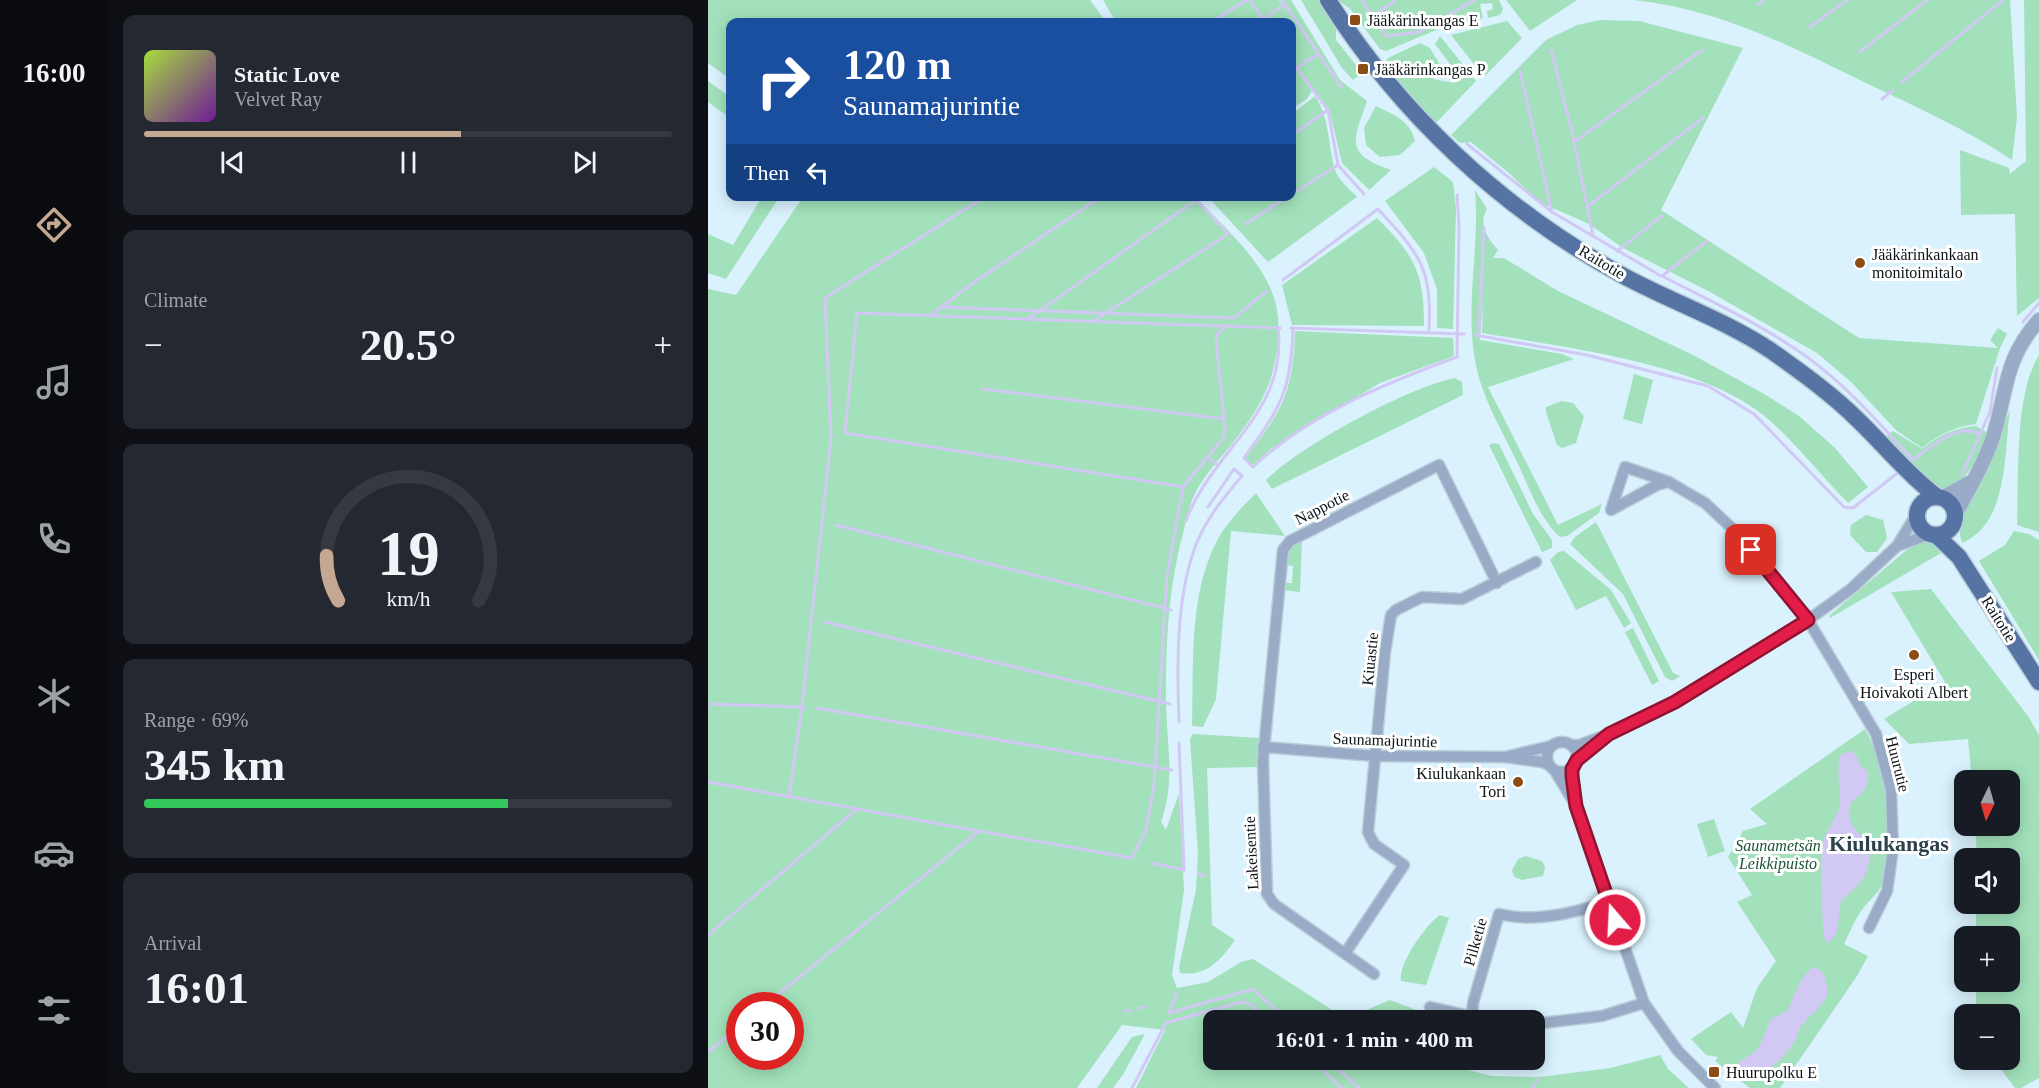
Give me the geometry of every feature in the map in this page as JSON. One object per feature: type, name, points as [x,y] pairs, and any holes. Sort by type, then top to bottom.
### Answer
[{"type":"main road","name":"Raitotie","points":[[1328,0],[1358,44],[1420,120],[1503,195],[1561,237],[1620,274],[1767,348],[1816,382],[1858,420],[1913,478],[1951,505],[1943,528],[2039,682]]},
{"type":"main road","name":"Raitotie","points":[[1913,478],[1920,527],[1943,528]]},
{"type":"main road","points":[[1918,510],[1939,497]]},
{"type":"street","points":[[1897,546],[1943,528],[1973,481],[1997,426],[2010,364],[2025,336],[2039,320]]},
{"type":"street","name":"Nappotie","points":[[1263,747],[1283,550],[1290,541],[1439,465],[1497,583]]},
{"type":"street","name":"Huurutie","points":[[1669,482],[1657,485],[1611,510],[1625,467],[1669,482],[1705,503],[1736,532],[1808,620],[1876,734],[1886,762],[1893,817],[1893,849],[1887,891],[1869,928]]},
{"type":"street","points":[[1939,497],[1973,481]]},
{"type":"street","points":[[1715,1088],[1678,1051],[1644,1003],[1576,806],[1552,768],[1547,755],[1551,746],[1561,742],[1579,745],[1609,734],[1675,702],[1689,691],[1808,620],[1851,589],[1897,546],[1918,510]]},
{"type":"street","name":"Kiuastie","points":[[1375,756],[1391,615],[1396,610],[1422,597],[1462,598],[1497,583],[1536,562]]},
{"type":"street","points":[[1552,768],[1564,773],[1609,734]]},
{"type":"street","points":[[1571,745],[1576,752],[1576,806]]},
{"type":"street","name":"Saunamajurintie","points":[[1504,758],[1551,746]]},
{"type":"street","name":"Saunamajurintie","points":[[1263,747],[1375,756],[1504,758],[1542,762],[1552,768]]},
{"type":"street","name":"Lakeisentie","points":[[1263,747],[1267,894],[1274,904],[1346,952],[1374,974]]},
{"type":"street","points":[[1346,952],[1404,865],[1374,844],[1368,832],[1375,756]]},
{"type":"street","name":"Pilketie","points":[[1472,1010],[1499,914],[1523,918],[1549,917],[1608,902]]},
{"type":"street","points":[[1545,1023],[1602,1016],[1644,1003]]},
{"type":"street","points":[[1430,1007],[1443,1010]]},
{"type":"green space","points":[[708,0],[1090,0],[1103,18],[726,18],[726,76],[708,63]]},
{"type":"green space","points":[[1103,0],[1279,0],[1290,18],[1114,18]]},
{"type":"green space","points":[[1280,0],[1291,0],[1340,80],[1367,101],[1358,126],[1356,144],[1359,152],[1365,158],[1391,170],[1369,190],[1342,163],[1329,109],[1313,89],[1307,99],[1296,106],[1296,18],[1290,18]]},
{"type":"green space","points":[[1301,0],[1322,0],[1336,28],[1336,40],[1360,70],[1360,75],[1353,80],[1342,68]]},
{"type":"green space","points":[[1338,0],[1499,0],[1503,9],[1500,15],[1488,18],[1487,11],[1493,9],[1492,3],[1480,4],[1483,18],[1436,30],[1386,51],[1380,49],[1350,9]]},
{"type":"green space","points":[[1506,0],[1577,0],[1530,31]]},
{"type":"green space","points":[[1634,0],[2010,0],[2017,118],[2012,160],[1940,119],[1809,55],[1753,31],[1696,12]]},
{"type":"green space","points":[[2024,0],[2039,0],[2039,298],[2017,316],[2015,214],[1961,215],[1960,150],[2009,168],[2010,174],[2026,161]]},
{"type":"green space","points":[[1600,20],[1639,21],[1743,48],[1661,210],[1859,338],[1998,348],[1990,340],[1998,328],[2007,334],[2000,348],[1976,424],[1948,432],[1922,448],[1897,431],[1851,382],[1817,353],[1710,292],[1623,248],[1589,224],[1539,202],[1510,174],[1471,142],[1460,143],[1451,135],[1546,40],[1577,25]]},
{"type":"green space","points":[[1507,21],[1522,38],[1484,77],[1451,35]]},
{"type":"green space","points":[[1440,36],[1476,81],[1435,124],[1384,64],[1388,58],[1420,43],[1430,48],[1440,65],[1433,79],[1454,83],[1459,76],[1435,44]]},
{"type":"green space","points":[[708,81],[726,94],[726,115],[708,102]]},
{"type":"green space","points":[[1315,96],[1324,114],[1336,172],[1342,182],[1357,197],[1268,262],[1212,201],[1296,201],[1296,111]]},
{"type":"green space","points":[[1376,106],[1400,119],[1413,134],[1415,141],[1400,155],[1380,157],[1366,145],[1364,128]]},
{"type":"green space","points":[[1434,167],[1453,182],[1456,209],[1453,329],[1437,328],[1437,289],[1424,253],[1385,201]]},
{"type":"green space","points":[[1475,190],[1487,209],[1483,220],[1485,231],[1498,250],[1489,264],[1493,258],[1504,258],[1558,291],[1693,355],[1766,395],[1799,416],[1834,447],[1868,487],[1848,503],[1769,420],[1731,394],[1698,380],[1626,359],[1482,333],[1483,302],[1480,340],[1562,354],[1574,359],[1488,387],[1558,525],[1602,504],[1599,513],[1567,536],[1560,537],[1536,504],[1493,414],[1478,374],[1471,318],[1476,232]]},
{"type":"green space","points":[[759,201],[777,201],[726,279],[708,273],[708,234],[733,245]]},
{"type":"green space","points":[[800,201],[1199,201],[1259,267],[1275,300],[1278,338],[1272,374],[1259,405],[1239,435],[1204,479],[1193,498],[1174,575],[1166,672],[1169,774],[1166,806],[1161,822],[1166,830],[1179,793],[1184,890],[1172,975],[1177,988],[1208,982],[1241,962],[1253,959],[1332,1010],[1203,1010],[1203,1070],[1468,1070],[1492,1076],[1539,1077],[1611,1068],[1660,1055],[1668,1069],[1689,1088],[1136,1088],[1165,1030],[1122,1025],[1077,1088],[708,1088],[708,289],[736,295]]},
{"type":"green space","points":[[1377,218],[1400,243],[1415,266],[1422,292],[1424,326],[1292,325],[1282,285]]},
{"type":"green space","points":[[1295,331],[1453,338],[1454,356],[1380,383],[1272,448],[1253,465],[1245,458],[1269,427],[1284,400],[1292,370]]},
{"type":"green space","points":[[2039,355],[2039,532],[2017,525],[2019,437],[2025,392]]},
{"type":"green space","points":[[1634,374],[1653,380],[1642,424],[1623,419]]},
{"type":"green space","points":[[1455,378],[1462,382],[1463,395],[1272,489],[1266,480],[1282,466],[1328,435],[1410,393]]},
{"type":"green space","points":[[1562,401],[1573,403],[1584,416],[1576,443],[1562,448],[1557,445],[1546,407]]},
{"type":"green space","points":[[2010,409],[2005,465],[1996,503],[1988,520],[1977,533],[1962,543],[1960,532],[1964,510],[1991,457]]},
{"type":"green space","points":[[1976,426],[1988,433],[1974,463],[1961,481],[1944,488],[1933,486],[1884,438],[1893,431],[1922,449],[1948,433]]},
{"type":"green space","points":[[1499,444],[1533,514],[1552,540],[1552,548],[1542,552],[1489,445]]},
{"type":"green space","points":[[1256,493],[1285,536],[1231,531],[1216,699],[1203,727],[1192,726],[1193,655],[1197,606],[1208,560],[1222,532]]},
{"type":"green space","points":[[1866,515],[1883,520],[1887,538],[1877,552],[1866,552],[1850,535],[1851,525]]},
{"type":"green space","points":[[1596,522],[1673,673],[1680,676],[1672,681],[1665,677],[1623,594],[1570,544],[1575,537]]},
{"type":"green space","points":[[2014,531],[2029,534],[2039,540],[2039,660],[1979,561],[2005,545]]},
{"type":"green space","points":[[1302,538],[1300,592],[1283,590],[1283,583],[1292,583],[1293,566],[1285,565],[1286,556],[1292,546]]},
{"type":"green space","points":[[1925,541],[1934,543],[1941,553],[1830,618],[1829,616],[1910,547]]},
{"type":"green space","points":[[1564,551],[1611,590],[1631,623],[1624,628],[1606,596],[1576,610],[1550,560],[1558,552]]},
{"type":"green space","points":[[1931,589],[2028,716],[2039,735],[2039,1078],[2021,1088],[2015,1088],[2001,1070],[2020,1070],[2020,1004],[1976,1004],[1976,992],[2020,992],[2020,926],[1976,926],[1976,914],[2020,914],[2020,848],[1976,848],[1976,836],[2020,836],[2020,770],[1971,770],[1968,739],[1909,744],[1884,719],[1945,682],[1891,592]]},
{"type":"green space","points":[[1633,628],[1659,681],[1652,685],[1625,632]]},
{"type":"green space","name":"Saunametsän Leikkipuisto","points":[[1865,729],[1879,763],[1884,784],[1890,829],[1889,851],[1887,870],[1880,889],[1866,904],[1844,944],[1868,956],[1857,976],[1780,1088],[1750,1088],[1715,1061],[1718,1057],[1706,1055],[1691,1039],[1731,1012],[1743,1028],[1757,988],[1776,961],[1737,902],[1752,895],[1728,857],[1743,831],[1767,824],[1750,809]]},
{"type":"green space","points":[[1193,734],[1261,738],[1259,767],[1207,768],[1212,925],[1235,940],[1212,966],[1189,974],[1180,973],[1179,967],[1196,890],[1198,853],[1190,739]]},
{"type":"green space","points":[[1714,819],[1725,851],[1708,857],[1697,824]]},
{"type":"green space","points":[[1526,856],[1542,861],[1545,868],[1543,876],[1522,880],[1514,877],[1512,870],[1518,859]]},
{"type":"green space","points":[[1440,915],[1449,918],[1426,985],[1401,981],[1401,974],[1408,955],[1428,926]]},
{"type":"green space","points":[[1390,1000],[1416,1010],[1366,1010]]},
{"type":"green space","points":[[1145,1034],[1124,1073],[1113,1088],[1097,1088],[1132,1037]]},
{"type":"shaded area","points":[[1851,751],[1856,754],[1860,765],[1868,772],[1866,785],[1852,801],[1849,812],[1855,829],[1866,843],[1869,863],[1862,881],[1841,901],[1837,932],[1831,941],[1826,942],[1822,894],[1823,842],[1839,809],[1838,768],[1841,754]]},
{"type":"shaded area","points":[[1812,967],[1817,968],[1823,974],[1827,996],[1815,1012],[1806,1019],[1805,1024],[1801,1025],[1798,1035],[1783,1057],[1752,1080],[1739,1075],[1737,1064],[1758,1049],[1771,1019],[1787,1011],[1801,980]]},
{"type":"waterway","points":[[1218,18],[1247,0]]},
{"type":"waterway","points":[[1250,0],[1262,18]]},
{"type":"waterway","points":[[1282,0],[1294,18]]},
{"type":"waterway","points":[[1362,0],[1386,36],[1419,32],[1475,0]]},
{"type":"waterway","points":[[1373,16],[1396,0]]},
{"type":"waterway","points":[[1758,5],[1764,0]]},
{"type":"waterway","points":[[1810,27],[1847,0]]},
{"type":"waterway","points":[[1860,52],[1927,0]]},
{"type":"waterway","points":[[1902,82],[2003,0]]},
{"type":"waterway","points":[[1265,18],[1285,4]]},
{"type":"waterway","points":[[1296,21],[1342,88]]},
{"type":"waterway","points":[[1551,50],[1572,132],[1593,235]]},
{"type":"waterway","points":[[1574,142],[1702,50]]},
{"type":"waterway","points":[[1296,68],[1318,54]]},
{"type":"waterway","points":[[1296,67],[1328,110],[1338,165],[1364,194]]},
{"type":"waterway","points":[[1520,71],[1552,212],[1661,276]]},
{"type":"waterway","points":[[1882,99],[1893,90]]},
{"type":"waterway","points":[[1296,132],[1328,110]]},
{"type":"waterway","points":[[1587,207],[1703,118]]},
{"type":"waterway","points":[[1467,144],[1552,212]]},
{"type":"waterway","points":[[1296,191],[1338,165]]},
{"type":"waterway","points":[[1293,328],[1290,368],[1282,398],[1244,458],[1253,467],[1275,448],[1323,416],[1376,389],[1457,357],[1459,226],[1457,195]]},
{"type":"waterway","points":[[789,797],[802,706],[831,438],[825,298],[978,201]]},
{"type":"waterway","points":[[931,315],[973,283],[1095,201]]},
{"type":"waterway","points":[[1028,319],[1195,201]]},
{"type":"waterway","points":[[1095,320],[1228,234],[1198,201]]},
{"type":"waterway","points":[[1246,224],[1280,201]]},
{"type":"waterway","points":[[1283,280],[1378,209],[1404,238],[1420,263],[1428,292],[1429,331]]},
{"type":"waterway","points":[[1617,251],[1662,216]]},
{"type":"waterway","points":[[1479,335],[1484,227]]},
{"type":"waterway","points":[[1707,241],[1662,276],[1754,324],[1807,357],[1822,368],[1876,419],[1913,460],[1935,443],[1953,434],[1962,431],[1980,434]]},
{"type":"waterway","points":[[941,307],[1234,318],[1267,291]]},
{"type":"waterway","points":[[2023,322],[2039,303]]},
{"type":"waterway","points":[[1183,487],[845,433],[857,313],[1280,328]]},
{"type":"waterway","points":[[781,992],[979,831],[1132,858],[1146,830],[1154,785],[1167,576],[1183,487],[1223,438],[1225,429],[1216,340],[1218,333],[1226,326]]},
{"type":"waterway","points":[[1186,521],[1198,496],[1246,430],[1272,384],[1278,358],[1278,328]]},
{"type":"waterway","points":[[1291,328],[1464,334]]},
{"type":"waterway","points":[[1475,335],[1587,355],[1708,386],[1754,414],[1844,507],[1853,508],[1900,471]]},
{"type":"waterway","points":[[1962,474],[1990,412],[1997,368]]},
{"type":"waterway","points":[[983,389],[1224,419]]},
{"type":"waterway","points":[[1208,457],[1217,465]]},
{"type":"waterway","points":[[1179,722],[1179,636],[1187,573],[1197,542],[1207,522],[1242,476],[1234,469],[1208,507]]},
{"type":"waterway","points":[[836,525],[1164,608]]},
{"type":"waterway","points":[[1164,610],[1171,610]]},
{"type":"waterway","points":[[825,622],[1170,704]]},
{"type":"waterway","points":[[708,704],[805,707]]},
{"type":"waterway","points":[[817,708],[1172,770]]},
{"type":"waterway","points":[[1152,863],[1184,870],[1179,743]]},
{"type":"waterway","points":[[708,782],[979,831]]},
{"type":"waterway","points":[[708,935],[857,809]]},
{"type":"waterway","points":[[1199,874],[1205,876]]},
{"type":"waterway","points":[[1169,1013],[1253,989],[1276,1010]]},
{"type":"waterway","points":[[1169,1013],[1177,992]]},
{"type":"waterway","points":[[1212,1010],[1241,1002],[1250,1004],[1256,1010]]},
{"type":"waterway","points":[[1139,1008],[1145,1007]]},
{"type":"waterway","points":[[1125,1011],[1130,1011]]},
{"type":"waterway","points":[[1132,1088],[1166,1023],[1203,1013]]},
{"type":"waterway","points":[[708,1052],[726,1037]]},
{"type":"waterway","points":[[1322,1070],[1342,1088]]},
{"type":"waterway","points":[[1340,1070],[1359,1088]]},
{"type":"waterway","points":[[1533,1088],[1537,1080]]},
{"type":"place","name":"Jääkärinkangas E","points":[[1355,20]]},
{"type":"place","name":"Jääkärinkangas P","points":[[1363,69]]},
{"type":"place","name":"Jääkärinkankaan monitoimitalo","points":[[1860,263]]},
{"type":"place","name":"Esperi Hoivakoti Albert","points":[[1914,655]]},
{"type":"place","name":"Kiulukankaan Tori","points":[[1518,782]]},
{"type":"place","name":"Huurupolku E","points":[[1714,1072]]},
{"type":"district","name":"Kiulukangas","points":[[1889,843]]},
{"type":"route","points":[[1615,920],[1576,806],[1572,769],[1577,760],[1609,734],[1675,702],[1689,691],[1808,620],[1751,550]]}]
